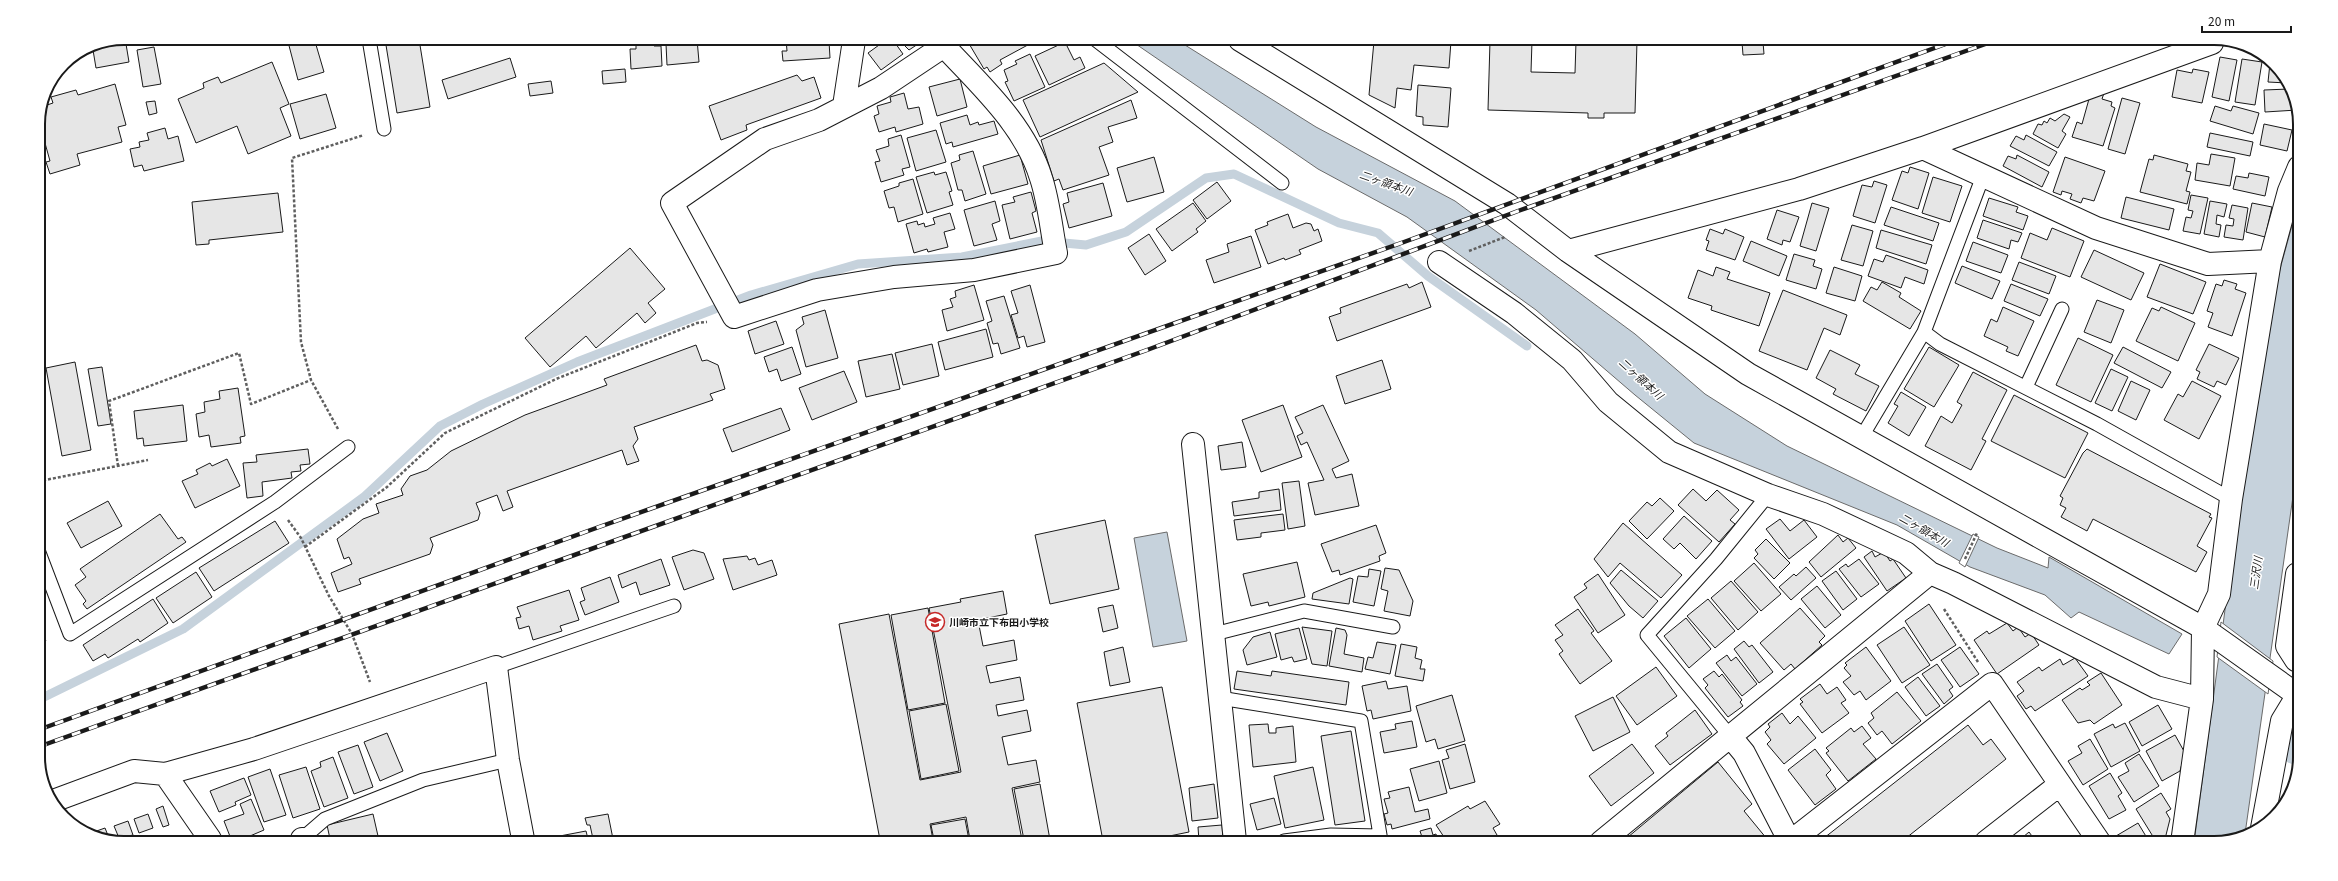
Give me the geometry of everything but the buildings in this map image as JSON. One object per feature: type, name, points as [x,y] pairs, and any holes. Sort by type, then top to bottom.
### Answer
[{"type":"street","points":[[844,106],[853,45]]},
{"type":"street","points":[[1248,45],[1507,204],[1568,251],[1748,374],[2209,633],[2293,692]]},
{"type":"street","points":[[1568,251],[1799,189],[1923,148],[2206,45]]},
{"type":"street","points":[[944,46],[999,106],[1029,148],[1041,178],[1056,253],[974,270],[894,277],[817,290],[734,317],[672,203],[765,139],[819,120],[881,88],[944,46]]},
{"type":"street","points":[[1923,148],[2096,228],[2208,264],[2270,261]]},
{"type":"street","points":[[2183,836],[2202,700],[2209,633],[2219,594],[2231,500],[2270,261],[2289,191],[2293,182]]},
{"type":"street","points":[[1439,262],[1514,313],[1566,355],[1608,402],[1669,452],[1768,495],[1823,514],[1906,553],[1930,573],[1953,583],[2156,687],[2202,700]]},
{"type":"street","points":[[1193,444],[1234,836]]},
{"type":"street","points":[[1610,836],[1930,573]]},
{"type":"street","points":[[2293,603],[2287,646],[2293,655]]},
{"type":"street","points":[[58,799],[134,771],[165,774],[254,749],[496,667],[508,760],[521,836]]},
{"type":"street","points":[[1798,836],[1992,684],[2059,785],[2095,836]]},
{"type":"street","points":[[2264,818],[2282,721],[2293,703]]},
{"type":"street","points":[[1730,736],[1744,753],[1787,836]]},
{"type":"street","points":[[165,774],[208,836]]},
{"type":"street","points":[[1994,836],[2059,785]]},
{"type":"lane","points":[[370,45],[384,129]]},
{"type":"lane","points":[[1103,45],[1282,183]]},
{"type":"lane","points":[[1861,438],[1924,332],[1984,176]]},
{"type":"lane","points":[[2026,387],[2062,309]]},
{"type":"lane","points":[[1924,332],[1940,344],[2097,424],[2231,500]]},
{"type":"lane","points":[[45,568],[70,634],[275,502],[348,447]]},
{"type":"lane","points":[[1730,736],[1647,635],[1716,559],[1768,495]]},
{"type":"lane","points":[[496,667],[674,606]]},
{"type":"lane","points":[[1214,634],[1304,611],[1393,627]]},
{"type":"lane","points":[[1220,698],[1361,721],[1380,836]]},
{"type":"lane","points":[[305,836],[325,819],[423,780],[508,760]]},
{"type":"lane","points":[[1323,836],[1344,836]]},
{"type":"path","points":[[348,447],[311,380],[301,342],[292,158],[384,129]]},
{"type":"path","points":[[1439,262],[1511,234]]},
{"type":"path","points":[[305,547],[387,487],[445,433],[556,379],[626,350],[697,323],[734,317]]},
{"type":"path","points":[[118,466],[109,401],[239,353],[251,404],[311,380]]},
{"type":"path","points":[[45,480],[148,460]]},
{"type":"path","points":[[275,502],[305,547],[329,596],[360,650],[377,708]]},
{"type":"path","points":[[1953,583],[1980,527]]},
{"type":"path","points":[[1930,573],[1940,604],[1992,684]]},
{"type":"water","name":"二ヶ領本川","points":[[1137,45],[1185,45],[1316,127],[1455,201],[1635,334],[1705,394],[1787,446],[1997,548],[2048,568],[2049,557],[2182,634],[2169,654],[2079,612],[2071,618],[2045,595],[1970,567],[1897,525],[1694,443],[1635,395],[1536,310],[1407,217],[1318,169]]},
{"type":"water","name":"三沢川","points":[[2293,222],[2293,496],[2246,829],[2219,836],[2195,836],[2238,512],[2274,291]]},
{"type":"water","points":[[1167,532],[1187,641],[1153,647],[1134,538]]},
{"type":"pier","points":[[1973,534],[1979,537],[1965,567],[1959,563]]},
{"type":"pier","points":[[2221,622],[2273,661],[2268,694],[2217,657]]},
{"type":"waterway","points":[[45,697],[183,629],[364,497],[440,426],[483,404],[577,362],[751,295],[858,264],[962,257],[1042,241],[1086,245],[1126,232],[1206,178],[1234,174],[1339,223],[1378,233],[1428,276],[1527,346]]},
{"type":"railway","points":[[45,727],[599,527],[1404,242],[1943,45]]},
{"type":"railway","points":[[45,744],[1147,350],[1518,211],[1983,45]]},
{"type":"place","name":"川崎市立下布田小学校","points":[[935,622]]}]
